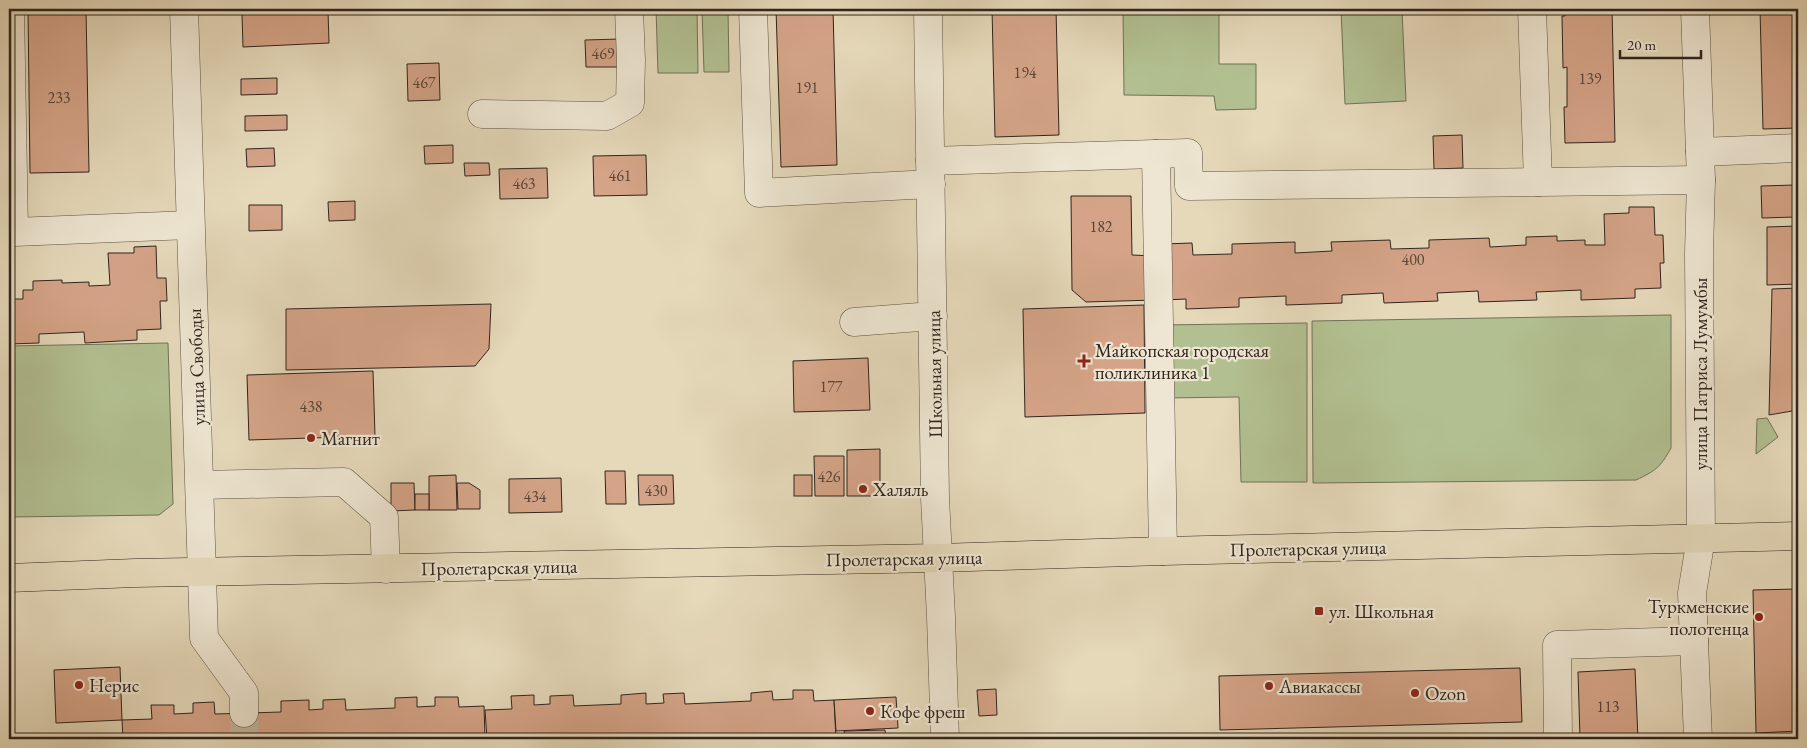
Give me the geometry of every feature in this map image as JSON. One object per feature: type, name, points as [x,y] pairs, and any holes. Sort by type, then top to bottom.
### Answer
[{"type":"main road","name":"Пролетарская улица","points":[[9,578],[135,573],[938,558],[1798,536]]},
{"type":"street","points":[[10,9],[12,233],[190,225]]},
{"type":"street","name":"улица Свободы","points":[[184,9],[204,638],[244,693],[244,713]]},
{"type":"street","points":[[482,114],[607,116],[630,103],[629,9]]},
{"type":"street","points":[[753,9],[759,193],[931,173],[1188,153],[1189,186],[1701,180]]},
{"type":"street","name":"Школьная улица","points":[[928,9],[935,498],[945,739]]},
{"type":"street","points":[[1532,9],[1538,182]]},
{"type":"street","name":"улица Патриса Лумумбы","points":[[1695,9],[1701,180],[1699,263],[1701,538],[1692,593],[1698,739]]},
{"type":"street","points":[[1700,152],[1798,148]]},
{"type":"street","points":[[1156,154],[1163,551]]},
{"type":"street","points":[[854,322],[933,316]]},
{"type":"street","points":[[200,485],[344,482],[384,517],[386,569]]},
{"type":"street","points":[[1558,739],[1557,645],[1694,641]]},
{"type":"green space","points":[[656,9],[697,9],[698,73],[658,73]]},
{"type":"green space","points":[[702,9],[728,9],[729,72],[704,72]]},
{"type":"green space","points":[[1123,9],[1219,9],[1219,64],[1256,64],[1256,109],[1216,110],[1214,96],[1124,95]]},
{"type":"green space","points":[[1341,9],[1402,9],[1406,101],[1345,104]]},
{"type":"green space","points":[[1671,315],[1671,448],[1664,460],[1656,468],[1636,480],[1313,483],[1312,321]]},
{"type":"green space","points":[[1307,323],[1307,482],[1241,482],[1239,397],[1164,398],[1161,325]]},
{"type":"green space","points":[[168,343],[173,504],[159,515],[9,517],[9,346]]},
{"type":"green space","points":[[1767,418],[1778,437],[1756,454],[1757,419]]},
{"type":"building","points":[[28,9],[86,9],[89,172],[30,173]]},
{"type":"building","points":[[776,9],[833,9],[837,165],[781,167]]},
{"type":"building","points":[[992,9],[1056,9],[1059,135],[995,137]]},
{"type":"building","points":[[1565,9],[1612,9],[1615,142],[1565,143],[1564,107],[1567,107],[1567,67],[1563,68],[1562,16],[1565,16]]},
{"type":"building","points":[[1760,9],[1798,9],[1798,128],[1763,129]]},
{"type":"building","points":[[328,11],[329,43],[243,47],[242,14]]},
{"type":"building","points":[[620,39],[621,67],[586,67],[585,40]]},
{"type":"building","points":[[439,63],[440,100],[408,101],[407,64]]},
{"type":"building","points":[[277,78],[277,94],[241,95],[241,79]]},
{"type":"building","points":[[287,115],[287,130],[245,131],[245,116]]},
{"type":"building","points":[[1462,135],[1463,168],[1434,169],[1433,136]]},
{"type":"building","points":[[453,145],[453,163],[425,164],[424,146]]},
{"type":"building","points":[[274,148],[275,166],[247,167],[246,149]]},
{"type":"building","points":[[646,155],[647,195],[594,196],[593,156]]},
{"type":"building","points":[[464,163],[489,163],[490,175],[465,176]]},
{"type":"building","points":[[547,168],[548,198],[500,199],[499,169]]},
{"type":"building","points":[[1795,185],[1796,217],[1762,218],[1761,186]]},
{"type":"building","points":[[1071,196],[1131,196],[1132,255],[1155,256],[1155,300],[1086,302],[1072,290]]},
{"type":"building","points":[[355,201],[355,220],[329,221],[328,202]]},
{"type":"building","points":[[249,205],[282,205],[282,230],[249,231]]},
{"type":"building","points":[[1629,207],[1654,207],[1655,235],[1663,235],[1664,263],[1660,263],[1661,288],[1635,289],[1635,298],[1581,300],[1581,290],[1536,292],[1537,300],[1479,302],[1478,291],[1437,293],[1438,301],[1384,303],[1383,293],[1342,295],[1342,303],[1286,305],[1286,296],[1239,298],[1239,307],[1186,309],[1186,299],[1164,300],[1163,244],[1192,243],[1193,255],[1232,254],[1232,244],[1295,242],[1295,253],[1332,251],[1331,242],[1390,240],[1391,249],[1429,248],[1429,240],[1489,238],[1490,247],[1526,245],[1526,237],[1557,236],[1557,241],[1585,240],[1585,245],[1605,245],[1604,214],[1629,213]]},
{"type":"building","points":[[1798,226],[1798,284],[1767,285],[1767,227]]},
{"type":"building","points":[[156,246],[157,278],[166,278],[167,301],[160,301],[161,329],[137,330],[137,340],[85,343],[84,332],[39,334],[39,343],[9,344],[9,299],[23,299],[23,290],[33,290],[33,281],[62,280],[62,283],[89,282],[89,286],[110,285],[108,253],[134,253],[134,247]]},
{"type":"building","points":[[1798,288],[1798,410],[1769,415],[1772,289]]},
{"type":"building","points":[[491,304],[489,349],[475,366],[286,370],[286,309]]},
{"type":"building","points":[[1144,305],[1145,413],[1025,417],[1023,309]]},
{"type":"building","points":[[868,358],[870,410],[794,412],[793,361]]},
{"type":"building","points":[[373,371],[375,436],[249,440],[247,375]]},
{"type":"building","points":[[880,449],[880,496],[847,496],[847,450]]},
{"type":"building","points":[[814,456],[844,456],[844,496],[815,496]]},
{"type":"building","points":[[605,471],[625,471],[626,504],[606,504]]},
{"type":"building","points":[[456,475],[457,510],[429,510],[429,476]]},
{"type":"building","points":[[638,475],[673,475],[674,504],[639,505]]},
{"type":"building","points":[[794,475],[812,475],[812,496],[794,496]]},
{"type":"building","points":[[561,478],[562,512],[509,513],[509,479]]},
{"type":"building","points":[[391,483],[414,483],[415,510],[391,511]]},
{"type":"building","points":[[457,483],[469,483],[480,490],[480,509],[458,509]]},
{"type":"building","points":[[415,494],[429,494],[429,510],[415,510]]},
{"type":"building","points":[[1798,589],[1798,731],[1756,733],[1753,590]]},
{"type":"building","points":[[120,667],[122,720],[56,723],[54,670]]},
{"type":"building","points":[[1520,668],[1522,722],[1220,730],[1219,676]]},
{"type":"building","points":[[1635,669],[1638,739],[1580,739],[1578,672]]},
{"type":"building","points":[[996,689],[997,715],[979,716],[977,690]]},
{"type":"building","points":[[793,690],[813,690],[814,701],[834,700],[836,739],[487,739],[485,710],[512,709],[511,696],[534,695],[534,705],[550,704],[550,696],[573,695],[574,706],[621,704],[621,695],[646,693],[646,704],[664,703],[663,694],[684,693],[685,704],[751,701],[751,693],[772,691],[773,700],[793,699]]},
{"type":"building","points":[[417,697],[417,707],[435,706],[435,697],[458,697],[459,707],[484,706],[485,739],[123,739],[122,720],[152,719],[151,705],[174,705],[174,714],[193,713],[193,703],[214,702],[215,714],[281,712],[281,701],[309,700],[309,710],[323,709],[323,700],[345,699],[346,710],[395,708],[395,698]]},
{"type":"building","points":[[896,697],[898,728],[836,731],[834,700]]},
{"type":"building","points":[[885,730],[886,739],[845,739],[844,731]]},
{"type":"building","points":[[98,736],[98,739],[43,739]]},
{"type":"tunnel","points":[[244,713],[245,739]]},
{"type":"place","name":"Майкопская городская поликлиника 1","points":[[1084,361]]},
{"type":"place","name":"Магнит","points":[[311,438]]},
{"type":"place","name":"Халяль","points":[[863,489]]},
{"type":"place","name":"ул. Школьная","points":[[1319,611]]},
{"type":"place","name":"Туркменские полотенца","points":[[1759,617]]},
{"type":"place","name":"Нерис","points":[[79,685]]},
{"type":"place","name":"Авиакассы","points":[[1269,686]]},
{"type":"place","name":"Ozon","points":[[1415,693]]},
{"type":"place","name":"Кофе фреш","points":[[870,711]]}]
